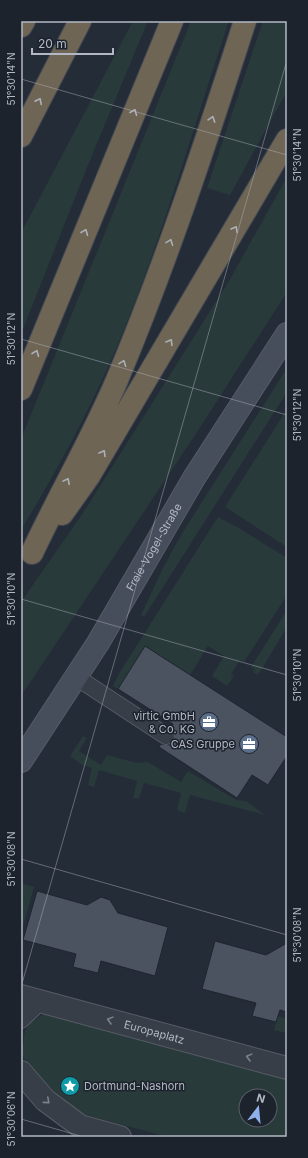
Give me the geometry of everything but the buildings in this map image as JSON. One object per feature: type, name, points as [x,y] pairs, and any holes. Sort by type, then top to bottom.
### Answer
[{"type":"highway","points":[[21,26],[24,21]]},
{"type":"highway","points":[[21,136],[80,21]]},
{"type":"highway","points":[[21,389],[172,21]]},
{"type":"highway","points":[[26,561],[118,379],[174,233],[245,21]]},
{"type":"highway","points":[[26,561],[89,476],[287,140]]},
{"type":"street","name":"Freie-Vogel-Straße","points":[[21,761],[76,677],[194,478],[287,334]]},
{"type":"street","name":"Europaplatz","points":[[31,998],[287,1068]]},
{"type":"street","points":[[21,1072],[45,1100],[80,1126],[120,1137]]},
{"type":"lane","points":[[76,677],[166,736]]},
{"type":"lane","points":[[21,1020],[31,998]]},
{"type":"shaded area","points":[[133,21],[148,21],[88,165],[21,334],[21,233]]},
{"type":"shaded area","points":[[191,21],[229,21],[173,195],[143,282],[108,367],[78,429],[21,530],[21,439]]},
{"type":"shaded area","points":[[263,21],[287,21],[287,91],[230,195],[207,188]]},
{"type":"shaded area","points":[[287,177],[287,292],[201,426],[21,696],[21,602],[83,513],[229,281]]},
{"type":"shaded area","points":[[287,368],[287,392],[144,617],[141,615],[163,568],[181,535]]},
{"type":"shaded area","points":[[287,409],[287,547],[225,507]]},
{"type":"shaded area","points":[[218,517],[239,528],[287,558],[287,595],[244,662],[240,660],[231,674],[234,676],[227,686],[212,676],[224,656],[208,646],[190,675],[145,646],[118,689],[113,686],[120,672]]},
{"type":"shaded area","points":[[287,610],[287,627],[258,675],[253,672],[254,669],[251,667]]},
{"type":"shaded area","points":[[83,736],[87,738],[79,751],[101,765],[107,755],[137,763],[148,762],[181,782],[188,771],[236,800],[246,801],[265,815],[190,795],[185,813],[177,810],[181,793],[144,783],[139,799],[133,798],[137,781],[99,770],[94,787],[88,785],[92,768],[82,765],[70,756]]},
{"type":"shaded area","points":[[21,883],[34,887],[21,934]]},
{"type":"shaded area","points":[[45,1013],[287,1075],[287,1137],[168,1137],[86,1115],[64,1102],[28,1067],[22,1054],[25,1031],[30,1023]]},
{"type":"shaded area","points":[[278,1016],[287,1019],[287,1033],[274,1030]]},
{"type":"place","name":"virtic GmbH & Co. KG","points":[[209,722]]},
{"type":"place","name":"CAS Gruppe","points":[[249,744]]},
{"type":"place","name":"Dortmund-Nashorn","points":[[70,1086]]}]
